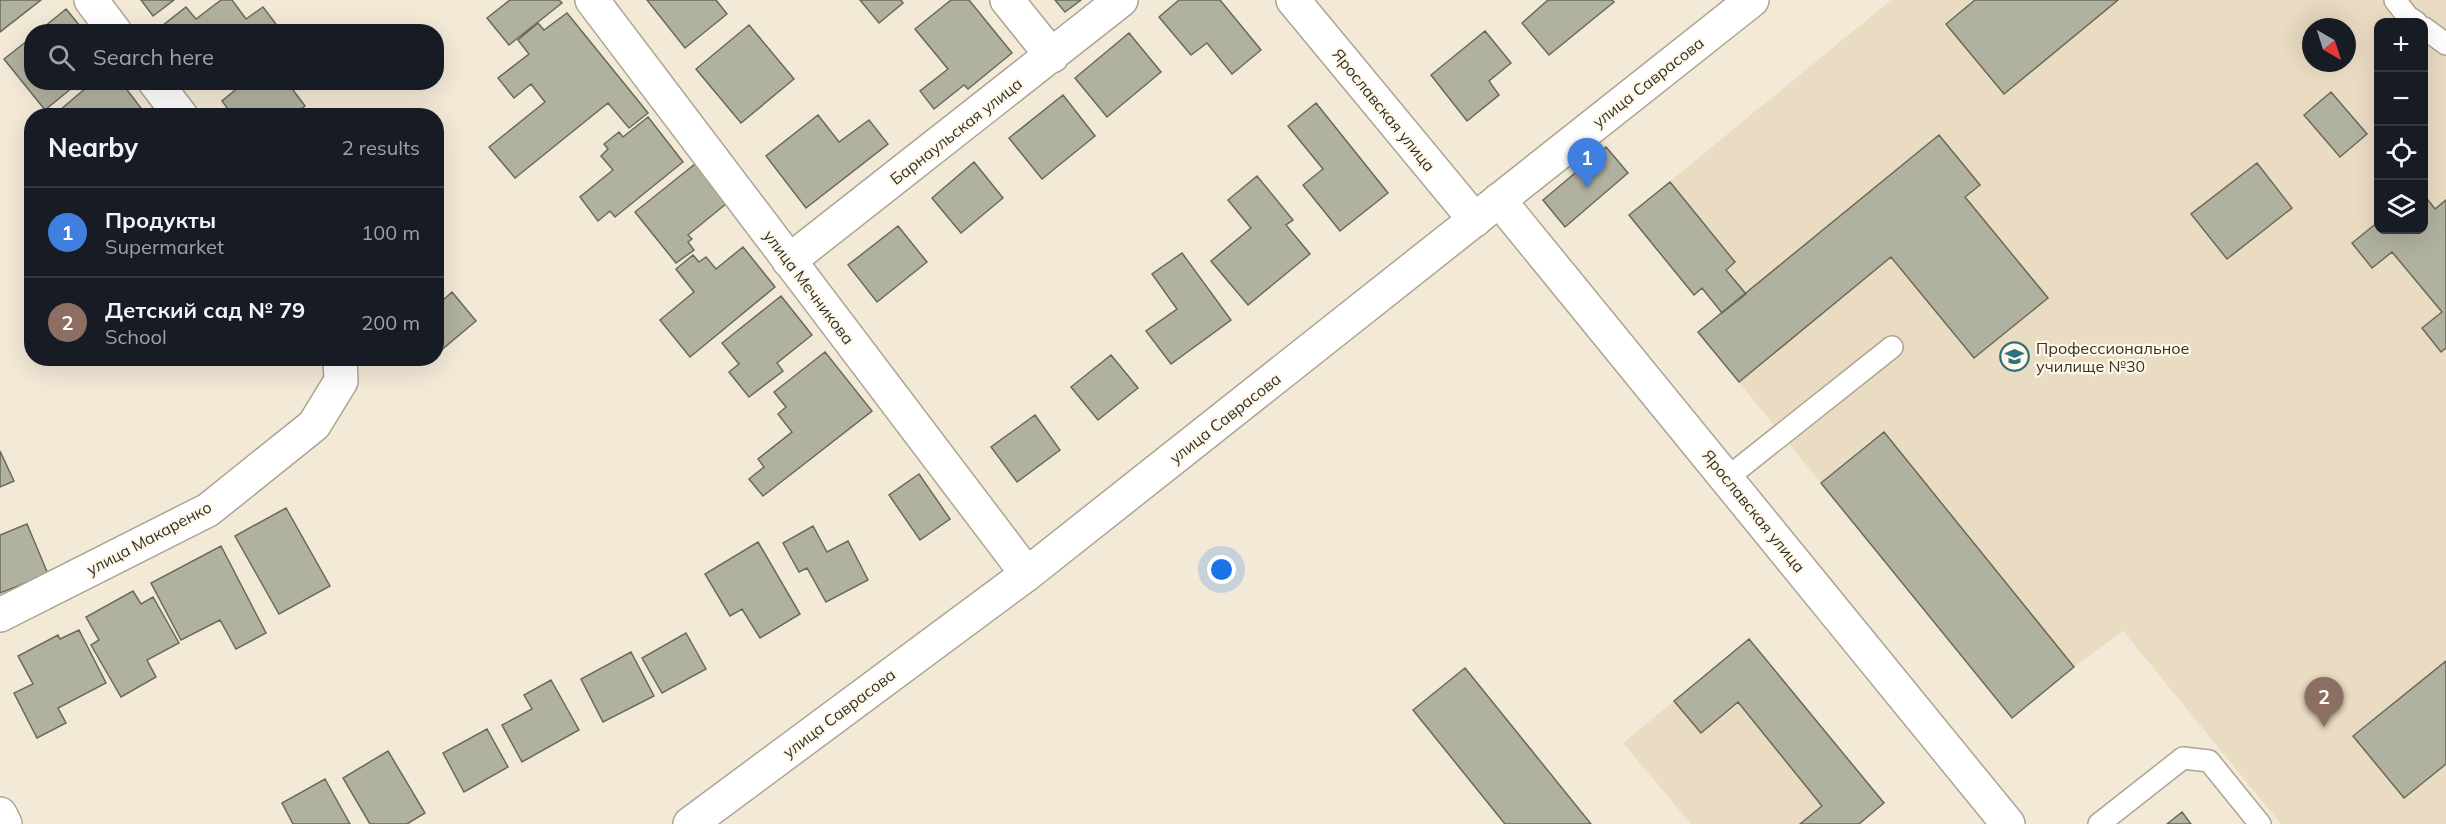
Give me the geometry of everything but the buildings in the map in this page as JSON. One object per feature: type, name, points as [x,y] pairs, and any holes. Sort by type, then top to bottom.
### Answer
[{"type":"street","points":[[91,0],[109,24]]},
{"type":"street","name":"улица Мечникова","points":[[592,0],[1027,574]]},
{"type":"street","points":[[1007,0],[1052,56]]},
{"type":"street","name":"Барнаульская улица","points":[[789,261],[1121,0]]},
{"type":"street","name":"Ярославская улица","points":[[1293,0],[1487,210],[1727,478],[2008,824]]},
{"type":"street","name":"улица Саврасова","points":[[690,824],[1027,574],[1752,0]]},
{"type":"street","points":[[161,90],[175,108]]},
{"type":"street","name":"улица Макаренко","points":[[0,615],[208,510],[314,425],[341,381],[340,366]]},
{"type":"street","points":[[0,814],[5,824]]},
{"type":"lane","points":[[2395,0],[2410,18]]},
{"type":"lane","points":[[2428,31],[2446,44]]},
{"type":"lane","points":[[1727,478],[1892,347]]},
{"type":"lane","points":[[2099,824],[2183,758],[2209,761],[2260,824]]},
{"type":"shaded area","name":"Профессиональное училище №30","points":[[1891,0],[2446,0],[2446,824],[2281,824],[2123,631],[2074,667],[1884,433],[1821,483],[1698,332],[1722,313],[1702,289],[1694,295],[1629,215]]},
{"type":"shaded area","points":[[1749,639],[1884,803],[1859,824],[1691,824],[1623,743]]},
{"type":"place","name":"Продукты","points":[[1587,188]]},
{"type":"place","name":"Профессиональное училище №30","points":[[2015,357]]},
{"type":"place","name":"Детский сад № 79","points":[[2324,727]]}]
